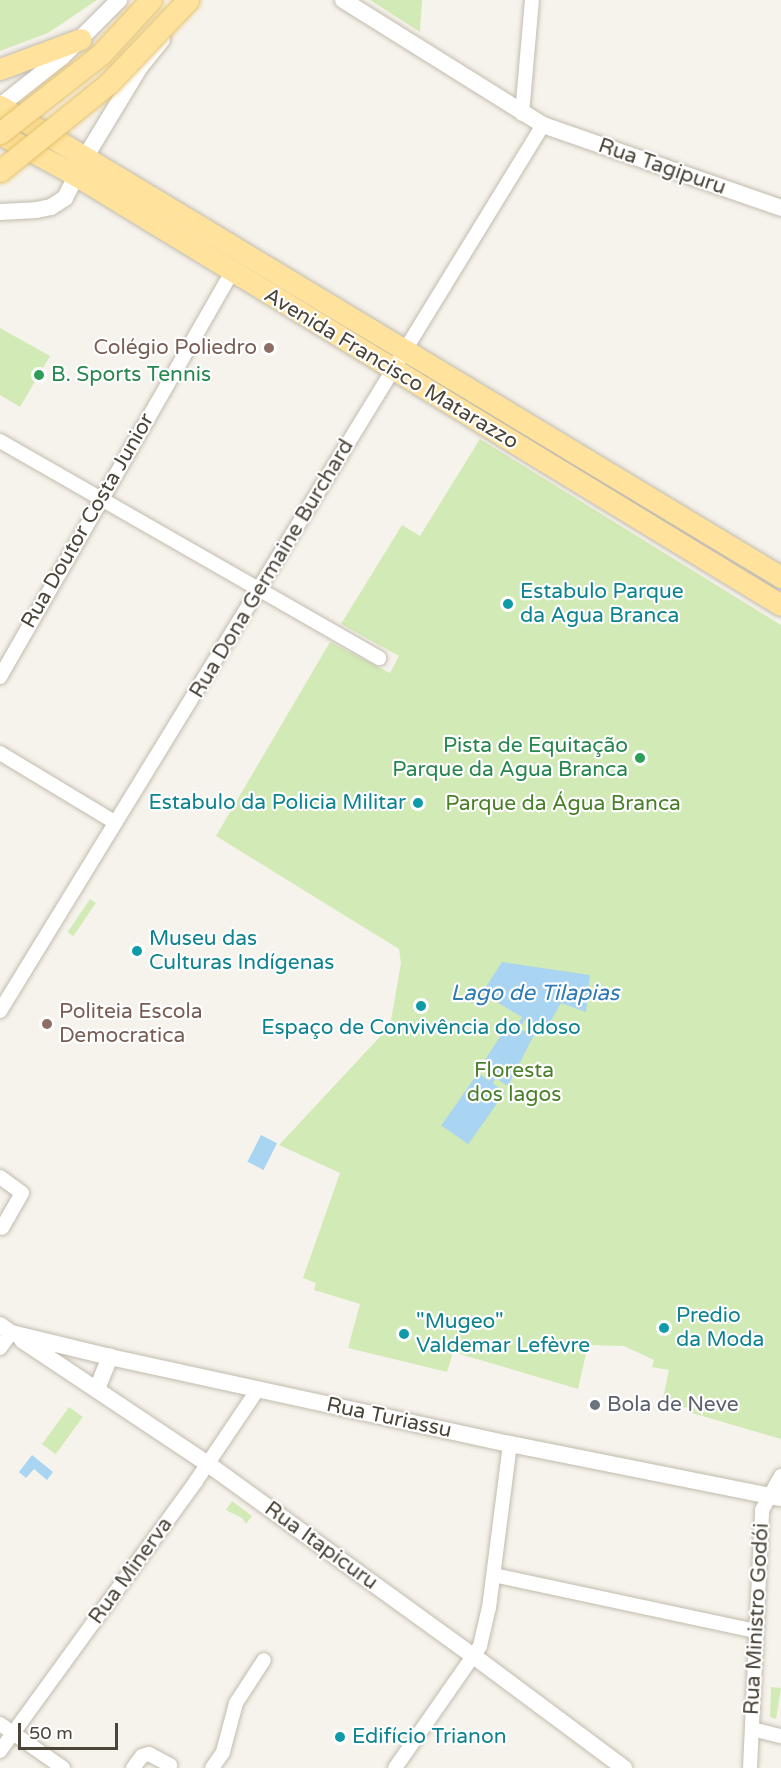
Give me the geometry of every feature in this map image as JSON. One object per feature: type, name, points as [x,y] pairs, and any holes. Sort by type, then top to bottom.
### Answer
[{"type":"main road","points":[[0,133],[100,55],[151,0]]},
{"type":"main road","points":[[0,171],[109,83],[188,0]]},
{"type":"main road","points":[[0,69],[81,39]]},
{"type":"main road","name":"Avenida Francisco Matarazzo","points":[[0,106],[781,577]]},
{"type":"main road","name":"Avenida Francisco Matarazzo","points":[[0,133],[77,176],[781,605]]},
{"type":"street","points":[[0,106],[32,83],[81,39],[118,0]]},
{"type":"street","points":[[0,212],[24,212],[51,207],[65,198],[86,156],[140,67],[195,0]]},
{"type":"street","name":"Rua Tagipuru","points":[[344,0],[522,114],[543,125],[781,208]]},
{"type":"street","points":[[522,114],[532,0]]},
{"type":"street","name":"Rua Dona Germaine Burchard","points":[[0,1011],[543,125]]},
{"type":"street","points":[[0,203],[24,212]]},
{"type":"street","name":"Rua Doutor Costa Junior","points":[[0,677],[232,272]]},
{"type":"street","points":[[0,441],[379,658]]},
{"type":"street","points":[[0,753],[116,823]]},
{"type":"street","points":[[0,1177],[22,1193],[2,1228]]},
{"type":"street","points":[[0,1348],[6,1329]]},
{"type":"street","name":"Rua Turiassu","points":[[6,1329],[110,1357],[510,1444],[775,1496]]},
{"type":"street","name":"Rua Itapicuru","points":[[6,1329],[207,1464],[475,1657],[624,1768]]},
{"type":"street","points":[[97,1389],[110,1357]]},
{"type":"street","name":"Rua Minerva","points":[[0,1751],[207,1464],[258,1389]]},
{"type":"street","points":[[395,1768],[475,1657],[485,1629],[510,1444]]},
{"type":"street","name":"Rua Ministro Godói","points":[[750,1768],[762,1510],[775,1496],[781,1476]]},
{"type":"street","points":[[494,1575],[755,1630]]},
{"type":"street","points":[[212,1768],[223,1752],[236,1703],[264,1660]]},
{"type":"street","points":[[0,1724],[63,1768]]},
{"type":"street","points":[[752,1729],[781,1736]]},
{"type":"street","points":[[133,1768],[142,1756],[149,1754],[170,1765]]},
{"type":"green space","points":[[0,0],[97,0],[48,33],[0,51]]},
{"type":"green space","points":[[370,0],[422,0],[420,32],[406,23]]},
{"type":"green space","points":[[0,328],[50,356],[20,407],[0,395]]},
{"type":"green space","name":"Parque da Água Branca","points":[[480,439],[781,625],[781,1439],[692,1413],[693,1409],[662,1403],[669,1370],[652,1367],[654,1360],[624,1346],[588,1345],[578,1389],[453,1352],[447,1372],[348,1348],[360,1304],[314,1290],[316,1283],[303,1278],[340,1173],[279,1145],[390,1026],[401,963],[399,949],[216,836],[330,642],[390,673],[399,656],[341,624],[402,525],[420,536]]},
{"type":"green space","points":[[90,899],[96,903],[73,936],[68,932]]},
{"type":"green space","points":[[69,1407],[83,1417],[56,1454],[42,1444]]},
{"type":"green space","points":[[232,1501],[252,1516],[246,1524],[242,1518],[226,1510]]},
{"type":"green space","points":[[771,1687],[781,1688],[776,1719],[770,1717]]},
{"type":"water","name":"Lago de Tilapias","points":[[502,962],[590,975],[586,1012],[561,1003],[545,1031],[482,993]]},
{"type":"water","points":[[508,1024],[534,1035],[508,1086],[480,1068]]},
{"type":"water","points":[[478,1073],[505,1092],[468,1144],[441,1125]]},
{"type":"water","points":[[261,1135],[277,1143],[263,1170],[247,1162]]},
{"type":"water","points":[[32,1455],[53,1472],[47,1480],[34,1469],[26,1478],[19,1472]]},
{"type":"waterway","points":[[517,1028],[524,1018]]},
{"type":"waterway","points":[[491,1082],[494,1077]]},
{"type":"place","name":"Colégio Poliedro","points":[[269,348]]},
{"type":"place","name":"B. Sports Tennis","points":[[39,375]]},
{"type":"place","name":"Estabulo Parque da Agua Branca","points":[[508,604]]},
{"type":"place","name":"Pista de Equitação Parque da Agua Branca","points":[[640,758]]},
{"type":"place","name":"Estabulo da Policia Militar","points":[[418,803]]},
{"type":"place","name":"Museu das Culturas Indígenas","points":[[137,951]]},
{"type":"place","name":"Espaço de Convivência do Idoso","points":[[421,1006]]},
{"type":"place","name":"Politeia Escola Democratica","points":[[47,1024]]},
{"type":"place","name":"Predio da Moda","points":[[664,1328]]},
{"type":"place","name":"\"Mugeo\" Valdemar Lefèvre","points":[[404,1334]]},
{"type":"place","name":"Bola de Neve","points":[[595,1405]]},
{"type":"place","name":"Edifício Trianon","points":[[340,1737]]},
{"type":"park label","name":"Floresta dos lagos","points":[[514,1083]]}]
